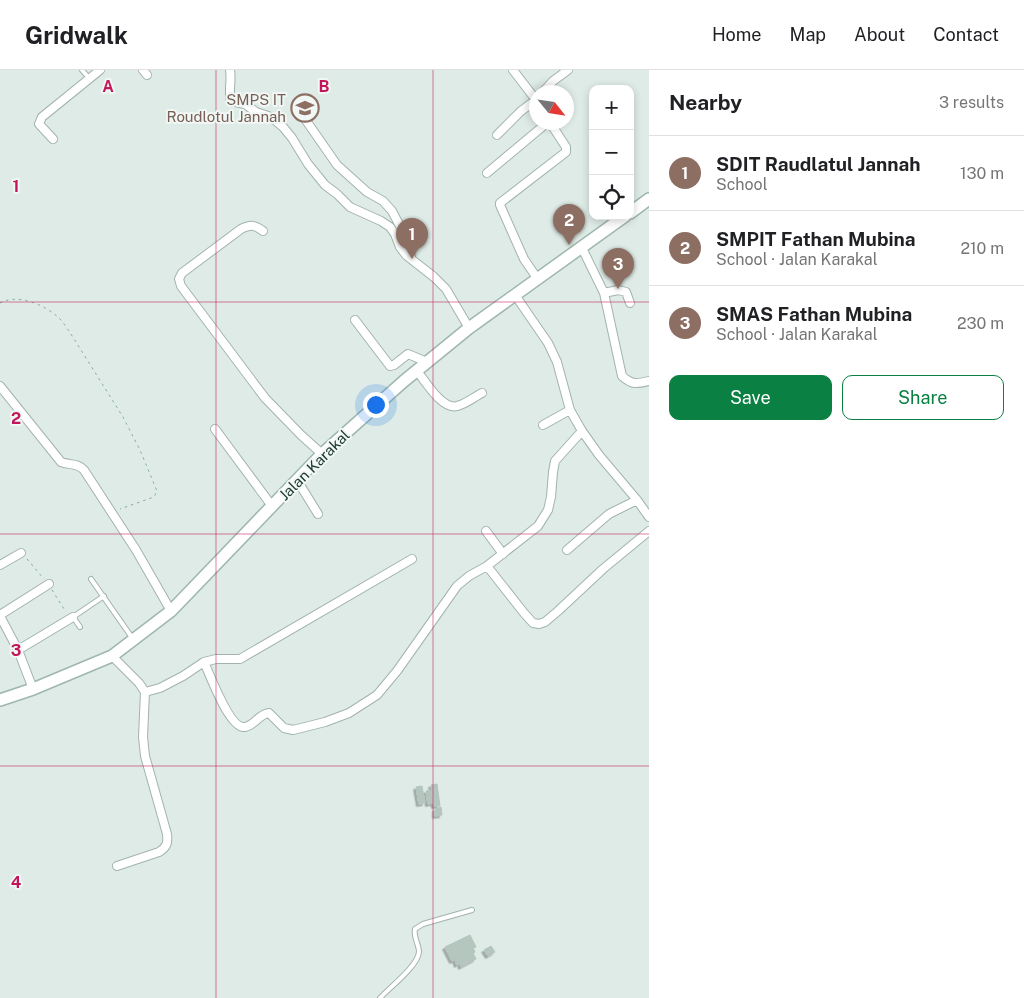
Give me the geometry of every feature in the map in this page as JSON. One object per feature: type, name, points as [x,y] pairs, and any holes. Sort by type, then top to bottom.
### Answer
[{"type":"main road","points":[[634,209],[649,199]]},
{"type":"main road","name":"Jalan Karakal","points":[[0,700],[33,689],[112,656],[171,611],[322,454],[404,381],[469,328],[620,220]]},
{"type":"street","points":[[53,139],[39,124],[40,120],[100,70]]},
{"type":"street","points":[[230,70],[232,80],[230,96],[232,101],[245,104],[256,112],[271,117],[283,127],[299,147],[308,164],[325,185],[350,207],[390,227],[396,234],[400,247],[406,255],[446,289],[469,328]]},
{"type":"street","points":[[512,70],[529,91]]},
{"type":"street","points":[[549,85],[568,70]]},
{"type":"street","points":[[497,135],[529,106]]},
{"type":"street","points":[[305,119],[337,165],[392,211],[402,230],[412,260]]},
{"type":"street","points":[[487,173],[538,130]]},
{"type":"street","points":[[537,278],[520,252],[500,203],[566,152],[566,147],[555,130]]},
{"type":"street","points":[[263,231],[256,226],[249,225],[241,229],[182,273],[179,279],[181,286],[265,398],[322,454]]},
{"type":"street","points":[[582,248],[604,293],[622,376],[628,382],[637,384],[649,381]]},
{"type":"street","points":[[604,293],[626,292],[630,303]]},
{"type":"street","points":[[515,295],[548,343],[557,362],[570,410],[582,431],[649,517]]},
{"type":"street","points":[[355,320],[390,366],[408,354],[427,362]]},
{"type":"street","points":[[417,371],[444,404],[452,407],[460,406],[482,393]]},
{"type":"street","points":[[0,386],[61,462],[81,467],[136,550],[171,611]]},
{"type":"street","points":[[542,425],[570,410]]},
{"type":"street","points":[[215,429],[272,506]]},
{"type":"street","points":[[204,662],[236,725],[245,727],[262,714],[269,713],[287,729],[293,730],[325,722],[349,713],[377,695],[397,671],[457,586],[469,576],[487,566],[538,526],[548,510],[552,498],[553,472],[556,461],[582,431]]},
{"type":"street","points":[[297,480],[318,514]]},
{"type":"street","points":[[566,550],[609,514],[637,500]]},
{"type":"street","points":[[486,531],[503,554]]},
{"type":"street","points":[[487,566],[524,613],[533,623],[539,624],[558,611],[603,569],[649,531]]},
{"type":"street","points":[[0,565],[21,553]]},
{"type":"street","points":[[145,692],[160,688],[204,662],[240,659],[412,559]]},
{"type":"street","points":[[33,689],[18,650],[0,616],[49,584]]},
{"type":"street","points":[[18,650],[72,618]]},
{"type":"street","points":[[112,656],[139,683],[145,692],[145,756],[168,842],[164,849],[159,852],[117,866]]},
{"type":"lane","points":[[82,70],[90,78]]},
{"type":"lane","points":[[91,579],[133,640]]},
{"type":"lane","points":[[80,627],[72,618],[104,596]]},
{"type":"lane","points":[[380,998],[410,969],[418,958],[419,951],[414,935],[415,928],[422,924],[472,910]]},
{"type":"path","points":[[0,303],[14,298],[29,301],[44,307],[59,318],[123,417],[140,450],[156,494],[154,497],[111,513]]},
{"type":"path","points":[[21,553],[49,584],[72,618]]},
{"type":"building","points":[[437,784],[440,806],[434,806],[431,785]]},
{"type":"building","points":[[422,786],[425,803],[419,804],[416,787]]},
{"type":"building","points":[[430,790],[433,803],[428,804],[426,791]]},
{"type":"building","points":[[441,807],[442,815],[435,816],[435,809]]},
{"type":"building","points":[[470,935],[476,947],[473,948],[475,952],[473,953],[476,959],[461,967],[460,963],[457,965],[455,960],[452,961],[445,947]]},
{"type":"building","points":[[491,946],[495,952],[488,956],[484,950]]},
{"type":"place","name":"SMPS IT Roudlotul Jannah","points":[[305,108]]},
{"type":"place","name":"SMPIT Fathan Mubina","points":[[569,245]]},
{"type":"place","name":"SDIT Raudlatul Jannah","points":[[412,259]]},
{"type":"place","name":"SMAS Fathan Mubina","points":[[618,289]]}]
